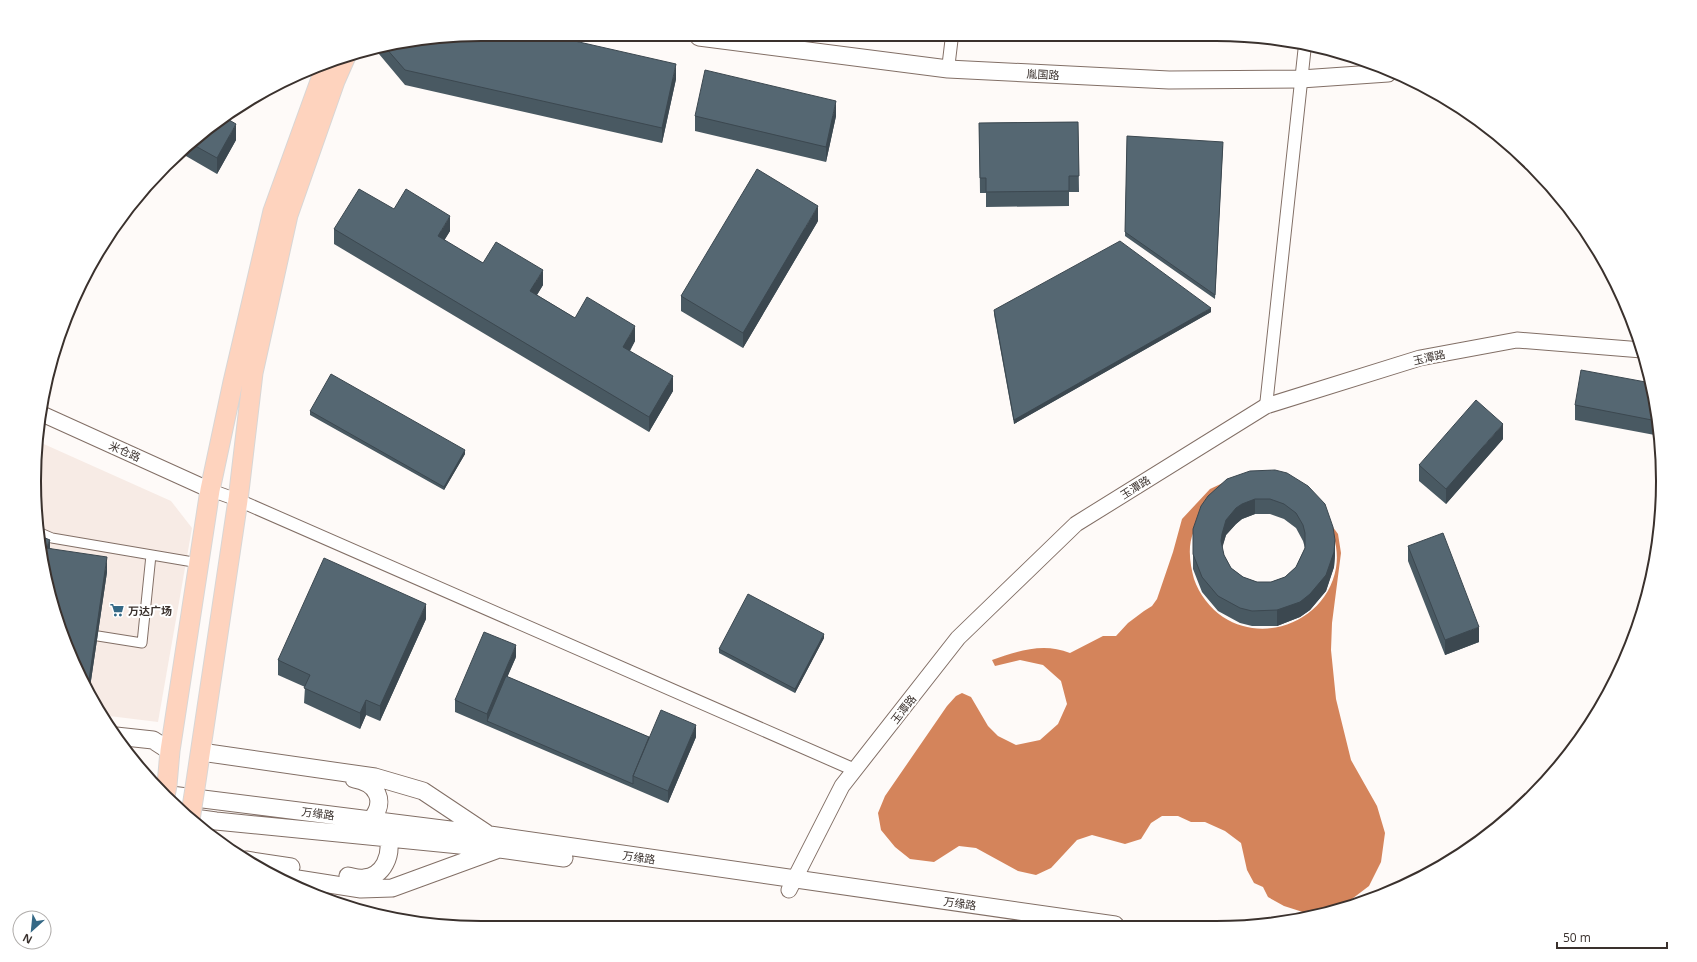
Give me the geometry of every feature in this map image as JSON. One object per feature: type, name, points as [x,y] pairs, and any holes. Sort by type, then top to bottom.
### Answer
[{"type":"main road","name":"胤国路","points":[[730,41],[948,69],[1169,80],[1301,79],[1382,73]]},
{"type":"main road","points":[[191,812],[238,500],[253,373],[288,215],[335,81],[343,63]]},
{"type":"main road","points":[[166,787],[210,490],[233,382],[274,211],[324,70]]},
{"type":"main road","points":[[123,737],[153,740],[170,751]]},
{"type":"main road","points":[[131,748],[151,751],[170,751]]},
{"type":"main road","points":[[201,752],[237,763],[364,781],[374,789],[379,801],[375,815],[371,820]]},
{"type":"main road","points":[[201,752],[375,777],[423,791],[495,842]]},
{"type":"main road","name":"万缘路","points":[[171,793],[371,820],[495,842],[792,884],[1083,921]]},
{"type":"main road","name":"万缘路","points":[[200,819],[388,838],[495,842]]},
{"type":"main road","points":[[262,863],[363,879],[377,873],[386,862],[390,850],[388,838]]},
{"type":"main road","points":[[290,878],[361,889],[392,888],[495,842]]},
{"type":"main road","name":"万缘路","points":[[792,884],[1010,921]]},
{"type":"street","points":[[948,69],[951,41]]},
{"type":"street","points":[[1266,406],[1304,50]]},
{"type":"street","name":"玉潭路","points":[[792,884],[842,786],[958,638],[1076,524],[1266,406],[1420,358],[1517,340],[1636,350]]},
{"type":"street","name":"米仓路","points":[[46,416],[210,490]]},
{"type":"street","points":[[210,490],[238,500],[855,770]]},
{"type":"street","points":[[45,535],[52,538],[200,563]]},
{"type":"street","points":[[98,636],[142,643],[151,555]]},
{"type":"shaded area","name":"万达广场","points":[[43,444],[171,501],[192,528],[158,722],[109,716],[86,676],[74,649],[64,622],[49,567],[42,510],[41,481]]},
{"type":"shaded area","points":[[1227,481],[1205,512],[1194,531],[1190,543],[1190,561],[1196,585],[1206,600],[1223,617],[1240,625],[1258,628],[1275,628],[1308,614],[1321,602],[1330,586],[1337,561],[1335,542],[1327,519],[1338,534],[1341,553],[1332,623],[1331,650],[1336,699],[1351,760],[1377,806],[1385,833],[1381,862],[1369,886],[1351,900],[1304,912],[1284,906],[1268,897],[1263,887],[1254,883],[1247,870],[1241,843],[1225,831],[1205,822],[1191,822],[1178,816],[1162,816],[1151,823],[1141,839],[1125,844],[1092,835],[1077,840],[1051,868],[1036,875],[1018,871],[976,848],[959,846],[934,862],[910,859],[895,847],[881,830],[878,813],[885,796],[947,706],[956,696],[962,693],[971,697],[988,726],[998,736],[1016,745],[1040,740],[1058,724],[1067,704],[1061,681],[1043,665],[1020,660],[995,666],[992,660],[1021,651],[1040,648],[1050,648],[1070,653],[1103,636],[1116,636],[1128,623],[1152,606],[1157,599],[1173,552],[1182,519],[1210,489]]},
{"type":"building","points":[[481,41],[575,41],[676,64],[662,128],[405,70],[388,51],[452,42]]},
{"type":"building","points":[[705,70],[836,101],[826,147],[695,116]]},
{"type":"building","points":[[230,120],[236,124],[217,158],[196,146]]},
{"type":"building","points":[[1078,122],[1079,176],[1069,176],[1069,191],[986,192],[986,178],[980,178],[979,123]]},
{"type":"building","points":[[1127,136],[1223,142],[1215,295],[1125,232]]},
{"type":"building","points":[[757,169],[818,206],[743,333],[681,296]]},
{"type":"building","points":[[359,189],[394,209],[406,189],[450,216],[438,236],[483,263],[496,242],[543,270],[530,291],[575,318],[587,297],[635,326],[623,347],[673,376],[649,417],[334,229]]},
{"type":"building","points":[[1120,241],[1211,308],[1014,420],[994,310]]},
{"type":"building","points":[[1581,370],[1645,382],[1651,420],[1575,405]]},
{"type":"building","points":[[331,374],[465,450],[444,487],[310,411]]},
{"type":"building","points":[[1476,400],[1503,424],[1446,489],[1419,465]]},
{"type":"building","points":[[1275,470],[1287,473],[1308,486],[1325,504],[1333,527],[1335,540],[1334,552],[1326,575],[1310,594],[1300,602],[1277,610],[1252,611],[1240,608],[1218,596],[1202,577],[1193,554],[1193,529],[1201,506],[1208,496],[1227,479],[1250,471]],"holes":[[[1255,499],[1270,499],[1284,504],[1296,513],[1303,525],[1305,533],[1305,548],[1296,567],[1285,577],[1271,582],[1257,582],[1243,577],[1231,568],[1224,555],[1221,541],[1222,534],[1226,520],[1236,508]]]},
{"type":"building","points":[[1443,533],[1479,627],[1445,640],[1408,546]]},
{"type":"building","points":[[45,538],[50,540],[46,547]]},
{"type":"building","points":[[46,548],[107,557],[89,681],[74,649],[64,622],[49,567]]},
{"type":"building","points":[[324,558],[426,604],[380,706],[366,700],[360,713],[304,688],[310,675],[278,660]]},
{"type":"building","points":[[748,594],[824,634],[795,689],[719,649]]},
{"type":"building","points":[[484,632],[516,645],[487,714],[455,700]]},
{"type":"building","points":[[506,676],[649,737],[633,776],[633,784],[487,721]]},
{"type":"building","points":[[661,710],[696,725],[668,791],[633,776]]},
{"type":"place","name":"万达广场","points":[[117,610]]}]
